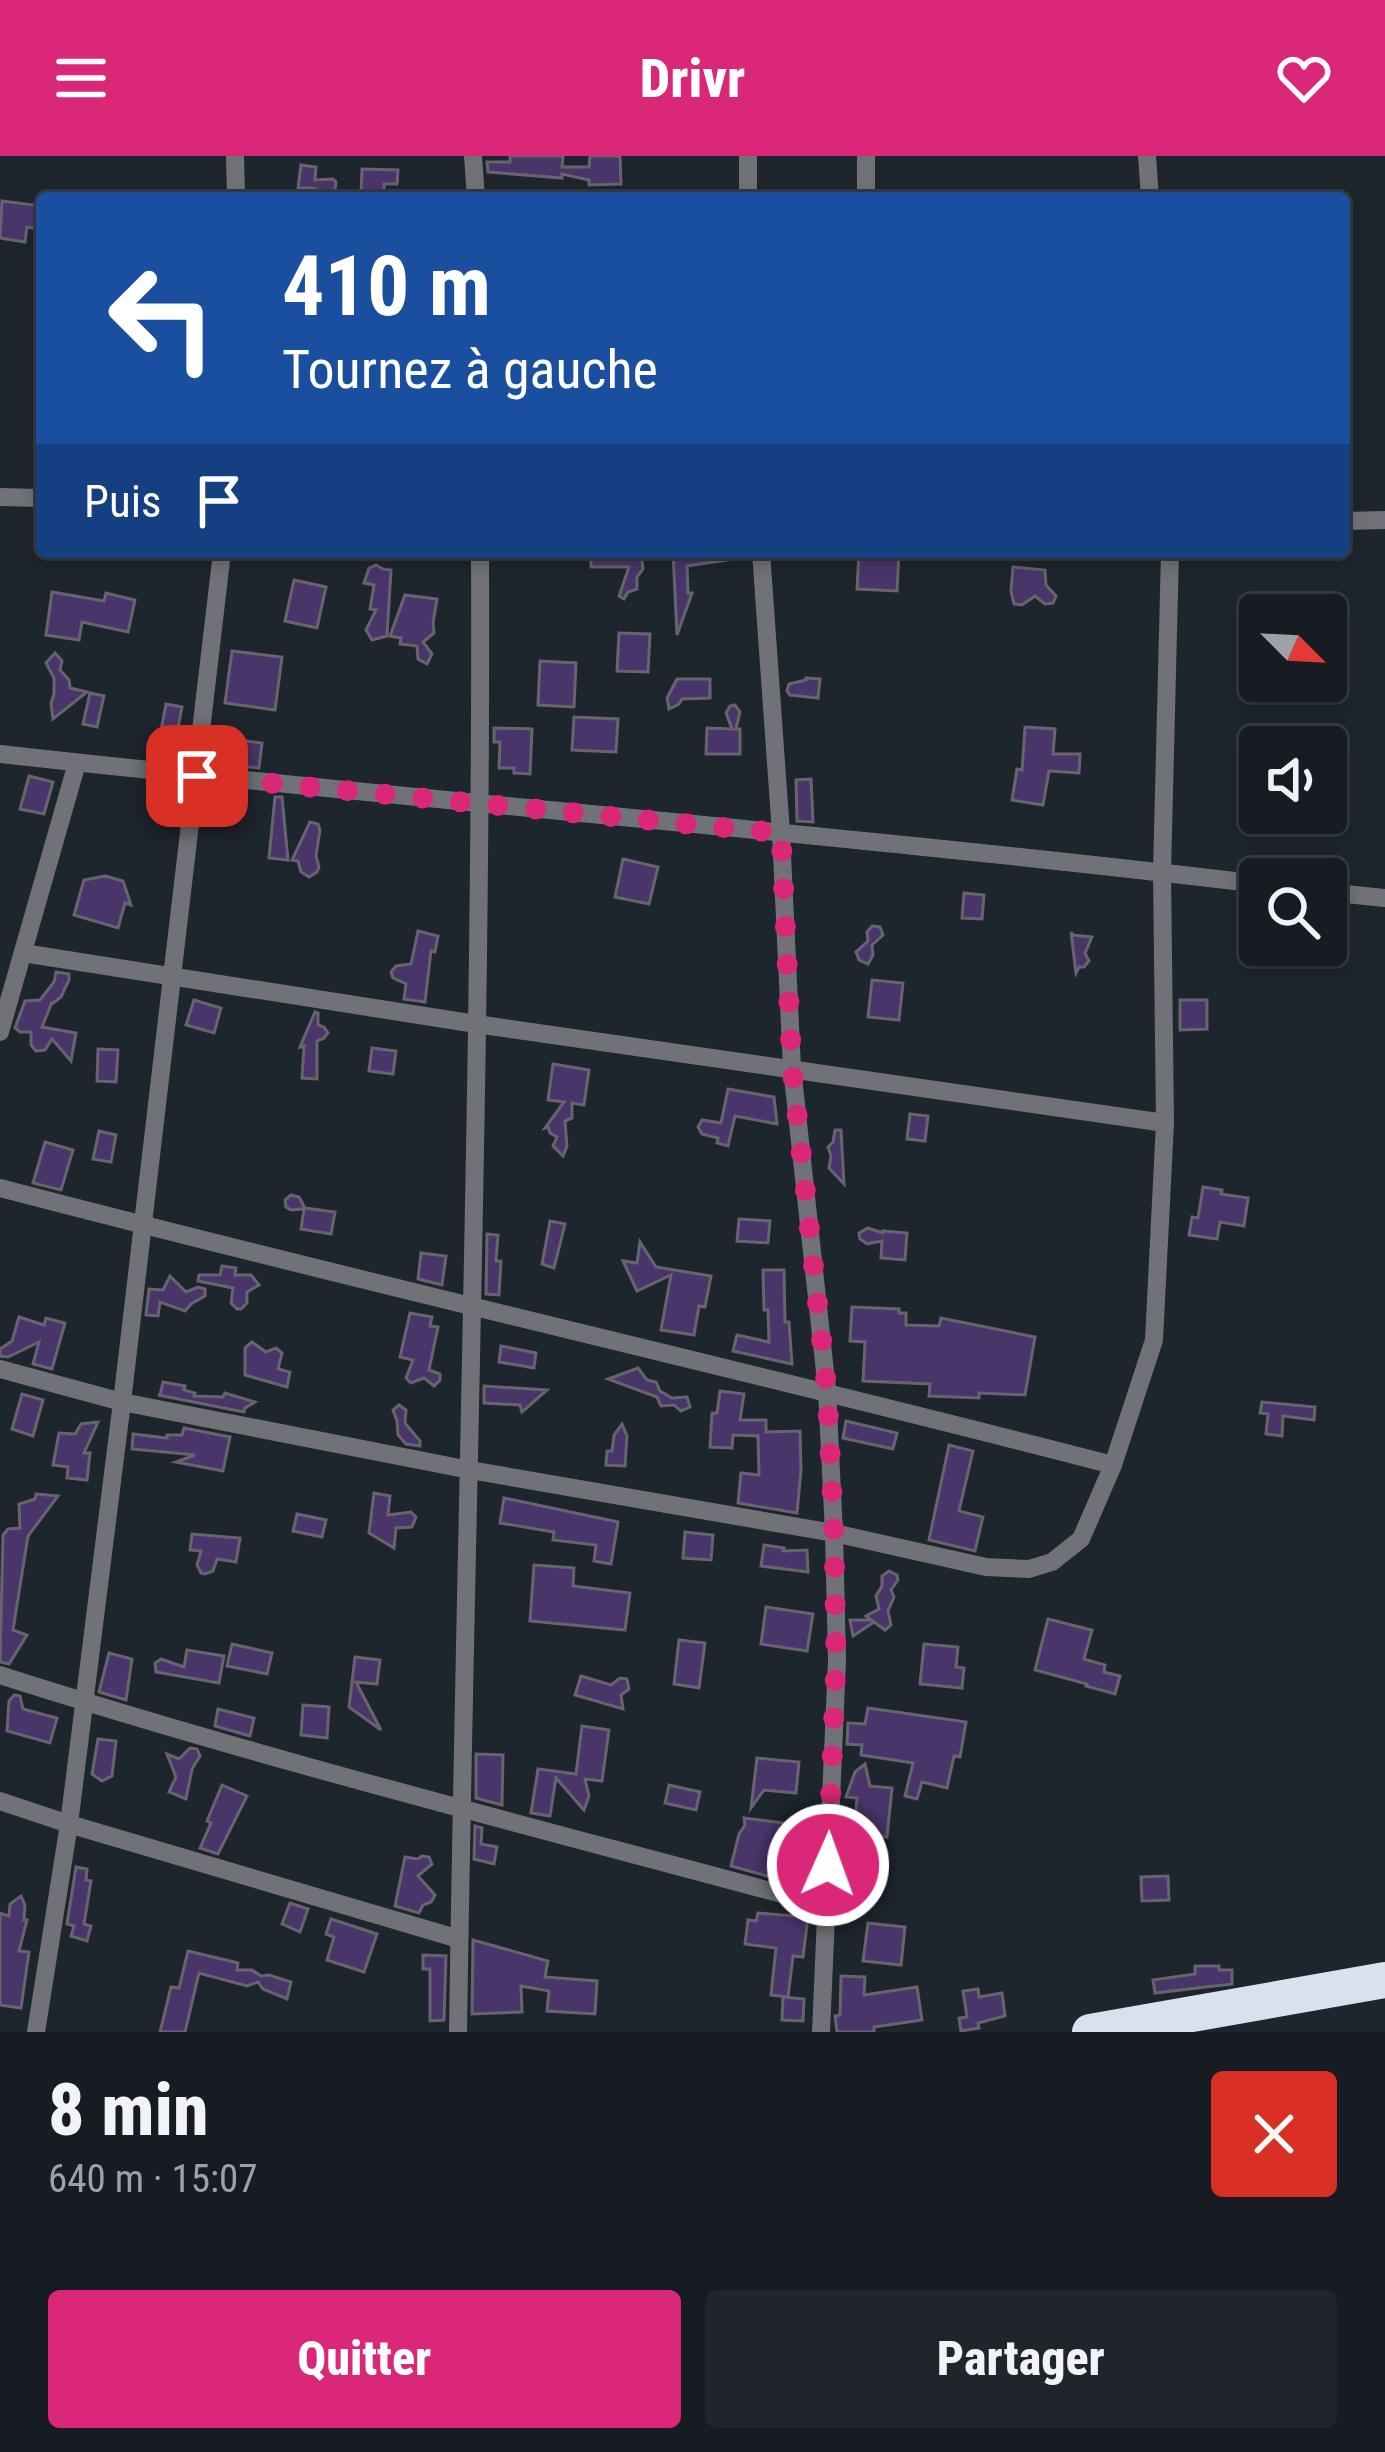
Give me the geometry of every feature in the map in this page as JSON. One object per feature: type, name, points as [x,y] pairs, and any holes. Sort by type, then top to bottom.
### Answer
[{"type":"highway","points":[[1090,2032],[1186,2023],[1385,1980]]},
{"type":"street","points":[[236,156],[236,192]]},
{"type":"street","points":[[473,156],[476,192]]},
{"type":"street","points":[[748,156],[748,192]]},
{"type":"street","points":[[866,156],[866,192]]},
{"type":"street","points":[[1148,156],[1150,192]]},
{"type":"street","points":[[0,497],[36,498]]},
{"type":"street","points":[[1350,521],[1385,520]]},
{"type":"street","points":[[37,2032],[122,1402],[221,558]]},
{"type":"street","points":[[458,2032],[474,1306],[480,558]]},
{"type":"street","points":[[761,558],[792,1068],[827,1390],[834,1533],[836,1660],[821,2032]]},
{"type":"street","points":[[0,1369],[122,1402],[470,1470],[834,1533],[986,1567],[1029,1569],[1052,1562],[1081,1539],[1114,1465],[1154,1340],[1165,1123],[1162,872],[1170,558]]},
{"type":"street","points":[[0,754],[1239,881]]},
{"type":"street","points":[[0,1032],[77,763]]},
{"type":"street","points":[[1347,894],[1385,898]]},
{"type":"street","points":[[23,952],[476,1024],[1165,1123]]},
{"type":"street","points":[[0,1188],[1114,1465]]},
{"type":"street","points":[[0,1675],[826,1906]]},
{"type":"street","points":[[0,1801],[459,1939]]},
{"type":"building","points":[[510,156],[563,156],[562,167],[589,167],[590,156],[620,156],[621,184],[589,185],[589,180],[562,174],[562,178],[488,172],[487,162],[510,162]]},
{"type":"building","points":[[301,165],[316,167],[315,180],[336,182],[332,192],[298,188]]},
{"type":"building","points":[[362,169],[398,170],[397,184],[384,184],[384,192],[361,192]]},
{"type":"building","points":[[2,201],[36,205],[36,229],[27,227],[25,242],[0,238]]},
{"type":"building","points":[[591,558],[642,558],[643,569],[637,589],[624,599],[619,596],[629,567],[591,567]]},
{"type":"building","points":[[673,558],[727,558],[687,566],[688,593],[692,593],[677,635]]},
{"type":"building","points":[[859,558],[899,558],[897,591],[857,589]]},
{"type":"building","points":[[376,565],[391,570],[387,636],[372,640],[366,630],[376,610],[370,609],[374,585],[364,583],[369,568]]},
{"type":"building","points":[[1013,567],[1045,570],[1046,585],[1056,596],[1053,603],[1045,604],[1035,596],[1022,605],[1014,604]]},
{"type":"building","points":[[294,580],[326,587],[317,628],[285,621]]},
{"type":"building","points":[[52,592],[104,601],[106,593],[135,600],[128,632],[82,622],[79,640],[46,635]]},
{"type":"building","points":[[405,595],[437,599],[434,633],[423,642],[432,654],[427,664],[418,659],[417,646],[400,644],[401,638],[390,636]]},
{"type":"building","points":[[619,633],[650,634],[648,672],[617,671]]},
{"type":"building","points":[[232,651],[282,657],[275,710],[225,703]]},
{"type":"building","points":[[55,653],[70,688],[87,692],[53,719],[54,678],[46,663]]},
{"type":"building","points":[[540,661],[576,663],[574,707],[538,705]]},
{"type":"building","points":[[677,679],[710,679],[710,698],[682,699],[669,709],[667,698]]},
{"type":"building","points":[[820,679],[818,698],[790,695],[789,684]]},
{"type":"building","points":[[90,693],[104,696],[97,727],[83,724]]},
{"type":"building","points":[[166,704],[182,707],[172,759],[156,756]]},
{"type":"building","points":[[735,705],[740,712],[736,729],[740,729],[740,754],[706,754],[707,728],[732,729],[726,713]]},
{"type":"building","points":[[574,717],[618,719],[616,752],[572,750]]},
{"type":"building","points":[[1025,727],[1055,729],[1053,754],[1080,754],[1079,773],[1049,771],[1043,805],[1012,800],[1017,769],[1022,770]]},
{"type":"building","points":[[494,728],[532,729],[530,774],[499,768],[500,742],[494,742]]},
{"type":"building","points":[[217,737],[262,743],[259,768],[214,763]]},
{"type":"building","points":[[29,776],[53,782],[44,814],[20,809]]},
{"type":"building","points":[[811,779],[813,822],[797,821],[796,780]]},
{"type":"building","points":[[275,797],[282,797],[288,860],[269,858]]},
{"type":"building","points":[[310,822],[320,830],[319,867],[309,877],[292,860]]},
{"type":"building","points":[[623,859],[658,867],[649,904],[615,897]]},
{"type":"building","points":[[105,876],[123,881],[131,905],[125,903],[118,928],[74,915],[84,880]]},
{"type":"building","points":[[964,893],[984,895],[982,919],[962,918]]},
{"type":"building","points":[[872,926],[880,927],[883,935],[872,945],[868,964],[856,952],[868,941]]},
{"type":"building","points":[[418,931],[438,936],[435,952],[431,951],[425,1002],[404,999],[406,984],[391,972],[396,966],[411,964]]},
{"type":"building","points":[[1071,932],[1092,937],[1085,953],[1089,961],[1076,973]]},
{"type":"building","points":[[56,972],[69,974],[69,980],[61,997],[52,1002],[42,1027],[76,1033],[71,1061],[52,1039],[45,1050],[36,1051],[31,1032],[15,1028],[25,1001],[40,1000]]},
{"type":"building","points":[[872,980],[903,983],[899,1020],[868,1017]]},
{"type":"building","points":[[194,1000],[221,1008],[214,1033],[186,1025]]},
{"type":"building","points":[[1180,1000],[1207,1000],[1207,1029],[1180,1030]]},
{"type":"building","points":[[315,1012],[318,1025],[328,1033],[317,1041],[317,1079],[302,1078],[304,1046],[300,1047]]},
{"type":"building","points":[[372,1048],[396,1051],[393,1074],[369,1071]]},
{"type":"building","points":[[98,1049],[118,1050],[116,1082],[97,1081]]},
{"type":"building","points":[[553,1064],[589,1070],[584,1105],[572,1103],[572,1118],[565,1121],[563,1156],[553,1146],[557,1137],[545,1128],[564,1102],[548,1100]]},
{"type":"building","points":[[728,1089],[774,1097],[777,1124],[735,1116],[728,1146],[702,1134],[698,1127],[702,1120],[721,1123]]},
{"type":"building","points":[[910,1114],[928,1116],[925,1141],[907,1139]]},
{"type":"building","points":[[835,1130],[841,1130],[844,1184],[829,1168],[828,1147]]},
{"type":"building","points":[[99,1131],[116,1135],[111,1162],[93,1159]]},
{"type":"building","points":[[45,1142],[73,1150],[61,1190],[33,1183]]},
{"type":"building","points":[[1203,1187],[1248,1198],[1244,1226],[1220,1222],[1217,1239],[1189,1235],[1192,1217],[1198,1218]]},
{"type":"building","points":[[291,1195],[299,1197],[305,1208],[335,1212],[331,1234],[301,1229],[304,1209],[286,1207],[285,1200]]},
{"type":"building","points":[[739,1219],[770,1221],[768,1243],[737,1241]]},
{"type":"building","points":[[550,1221],[565,1224],[554,1268],[542,1264]]},
{"type":"building","points":[[868,1228],[907,1233],[905,1260],[881,1258],[882,1241],[867,1244],[860,1239],[859,1233]]},
{"type":"building","points":[[487,1234],[498,1235],[499,1295],[486,1294]]},
{"type":"building","points":[[640,1242],[656,1267],[711,1276],[694,1335],[661,1330],[671,1275],[637,1291],[623,1261],[637,1263]]},
{"type":"building","points":[[421,1253],[446,1256],[442,1285],[418,1279]]},
{"type":"building","points":[[222,1266],[236,1268],[235,1275],[251,1275],[259,1285],[247,1292],[247,1303],[241,1309],[231,1303],[233,1288],[198,1281],[199,1275],[220,1275]]},
{"type":"building","points":[[763,1270],[784,1270],[792,1364],[733,1351],[737,1335],[769,1342]]},
{"type":"building","points":[[170,1276],[186,1292],[205,1289],[205,1296],[185,1311],[160,1302],[158,1316],[146,1315],[149,1289],[163,1290]]},
{"type":"building","points":[[852,1307],[899,1309],[906,1313],[906,1325],[939,1326],[941,1318],[1035,1337],[1025,1395],[929,1396],[930,1384],[863,1381],[865,1342],[850,1341]]},
{"type":"building","points":[[410,1313],[432,1317],[430,1326],[438,1327],[429,1370],[440,1374],[434,1386],[424,1378],[411,1383],[406,1378],[413,1360],[400,1357]]},
{"type":"building","points":[[19,1317],[44,1325],[46,1318],[65,1323],[52,1369],[33,1364],[39,1342],[8,1357],[0,1356],[0,1349],[12,1341]]},
{"type":"building","points":[[252,1342],[266,1352],[276,1348],[282,1353],[278,1369],[290,1372],[287,1387],[245,1375],[245,1348]]},
{"type":"building","points":[[501,1346],[536,1353],[534,1368],[499,1362]]},
{"type":"building","points":[[638,1368],[660,1391],[672,1398],[687,1397],[690,1407],[681,1411],[674,1405],[661,1406],[657,1397],[608,1379]]},
{"type":"building","points":[[163,1382],[185,1386],[194,1396],[223,1397],[225,1393],[255,1402],[244,1412],[158,1395]]},
{"type":"building","points":[[484,1386],[547,1390],[522,1412],[520,1405],[484,1403]]},
{"type":"building","points":[[720,1391],[744,1394],[740,1420],[766,1420],[766,1432],[800,1431],[797,1513],[738,1503],[741,1473],[759,1475],[758,1436],[733,1435],[732,1448],[710,1447],[712,1413],[717,1413]]},
{"type":"building","points":[[22,1394],[43,1400],[33,1436],[12,1429]]},
{"type":"building","points":[[1262,1402],[1315,1407],[1314,1420],[1283,1416],[1282,1436],[1266,1434],[1268,1414],[1260,1413]]},
{"type":"building","points":[[399,1405],[406,1410],[405,1423],[420,1446],[406,1444],[398,1435],[393,1410]]},
{"type":"building","points":[[846,1421],[897,1433],[893,1449],[843,1438]]},
{"type":"building","points":[[98,1422],[84,1453],[90,1453],[87,1480],[67,1478],[68,1467],[53,1465],[59,1433],[75,1434],[81,1424]]},
{"type":"building","points":[[622,1424],[627,1436],[625,1466],[606,1465],[607,1451],[612,1451],[614,1435]]},
{"type":"building","points":[[184,1428],[230,1437],[223,1471],[176,1462],[195,1455],[132,1449],[133,1434],[167,1438],[182,1435]]},
{"type":"building","points":[[949,1445],[973,1451],[959,1511],[983,1517],[975,1551],[929,1540]]},
{"type":"building","points":[[374,1493],[390,1496],[388,1515],[411,1512],[416,1517],[412,1527],[396,1528],[394,1548],[369,1533]]},
{"type":"building","points":[[36,1494],[58,1496],[28,1536],[13,1630],[27,1635],[9,1664],[0,1662],[3,1535],[8,1529],[20,1528],[19,1504],[35,1499]]},
{"type":"building","points":[[504,1498],[618,1522],[611,1564],[594,1561],[596,1545],[553,1540],[554,1532],[500,1523]]},
{"type":"building","points":[[297,1514],[326,1520],[322,1537],[293,1531]]},
{"type":"building","points":[[685,1532],[713,1535],[711,1560],[683,1558]]},
{"type":"building","points":[[192,1534],[240,1538],[236,1562],[217,1559],[213,1571],[201,1573],[197,1565],[201,1551],[190,1550]]},
{"type":"building","points":[[764,1545],[783,1551],[807,1550],[808,1572],[761,1566]]},
{"type":"building","points":[[534,1565],[574,1568],[573,1586],[630,1593],[625,1630],[530,1621]]},
{"type":"building","points":[[889,1571],[898,1580],[891,1590],[891,1625],[885,1630],[874,1622],[853,1636],[850,1620],[871,1620],[866,1616],[879,1609],[876,1596],[882,1576]]},
{"type":"building","points":[[766,1607],[813,1614],[807,1651],[761,1644]]},
{"type":"building","points":[[1048,1619],[1092,1630],[1084,1659],[1120,1676],[1115,1694],[1035,1670]]},
{"type":"building","points":[[679,1640],[705,1643],[699,1688],[674,1684]]},
{"type":"building","points":[[232,1644],[272,1653],[267,1674],[227,1666]]},
{"type":"building","points":[[924,1644],[958,1647],[956,1667],[964,1668],[962,1688],[920,1684]]},
{"type":"building","points":[[187,1650],[224,1656],[219,1683],[156,1672],[155,1663],[161,1659],[184,1667]]},
{"type":"building","points":[[109,1653],[132,1659],[126,1700],[99,1692]]},
{"type":"building","points":[[355,1657],[380,1660],[377,1684],[356,1682],[381,1730],[349,1707]]},
{"type":"building","points":[[581,1676],[611,1685],[627,1679],[629,1689],[621,1695],[623,1709],[575,1695]]},
{"type":"building","points":[[20,1696],[23,1709],[57,1718],[50,1743],[7,1731],[9,1701]]},
{"type":"building","points":[[303,1705],[329,1707],[327,1738],[301,1735]]},
{"type":"building","points":[[868,1708],[966,1722],[960,1757],[954,1756],[947,1788],[922,1782],[917,1799],[905,1796],[913,1763],[861,1755],[862,1745],[847,1744],[848,1723],[865,1724]]},
{"type":"building","points":[[218,1709],[254,1718],[250,1736],[215,1726]]},
{"type":"building","points":[[582,1726],[609,1730],[602,1781],[585,1779],[589,1796],[584,1810],[556,1778],[550,1816],[531,1813],[538,1769],[576,1774]]},
{"type":"building","points":[[98,1739],[116,1741],[112,1776],[102,1781],[92,1774]]},
{"type":"building","points":[[190,1748],[200,1756],[186,1799],[169,1792],[176,1777],[167,1754],[179,1759]]},
{"type":"building","points":[[476,1754],[503,1755],[502,1805],[476,1798]]},
{"type":"building","points":[[757,1758],[799,1762],[796,1793],[764,1790],[751,1808]]},
{"type":"building","points":[[865,1764],[870,1786],[892,1788],[887,1837],[854,1833],[857,1798],[846,1797],[855,1772]]},
{"type":"building","points":[[222,1785],[247,1796],[218,1854],[200,1848]]},
{"type":"building","points":[[669,1785],[700,1792],[696,1810],[665,1803]]},
{"type":"building","points":[[744,1818],[791,1824],[788,1847],[806,1848],[803,1886],[731,1866]]},
{"type":"building","points":[[475,1826],[482,1828],[481,1844],[497,1847],[494,1864],[474,1859]]},
{"type":"building","points":[[422,1856],[432,1864],[418,1876],[435,1895],[419,1913],[395,1906],[405,1857]]},
{"type":"building","points":[[76,1867],[87,1869],[86,1880],[91,1881],[84,1924],[91,1926],[87,1941],[71,1936],[74,1926],[67,1924]]},
{"type":"building","points":[[1168,1876],[1169,1900],[1142,1901],[1141,1877]]},
{"type":"building","points":[[21,1896],[27,1920],[19,1951],[29,1952],[21,2008],[0,2005],[0,1913],[9,1916],[10,1904]]},
{"type":"building","points":[[290,1903],[308,1909],[300,1932],[282,1924]]},
{"type":"building","points":[[758,1913],[808,1917],[803,1957],[793,1956],[788,1997],[771,1995],[776,1948],[745,1944],[748,1920],[756,1921]]},
{"type":"building","points":[[331,1919],[377,1934],[364,1972],[327,1960],[334,1937],[326,1934]]},
{"type":"building","points":[[868,1923],[905,1927],[901,1965],[863,1961]]},
{"type":"building","points":[[473,1940],[548,1961],[545,1977],[597,1981],[595,2014],[547,2011],[549,1991],[521,1986],[522,2012],[472,2014]]},
{"type":"building","points":[[188,1951],[238,1963],[237,1970],[291,1982],[287,1999],[258,1982],[247,1986],[199,1973],[185,2032],[160,2032],[171,1987],[179,1988]]},
{"type":"building","points":[[423,1955],[446,1956],[444,2020],[430,2021],[430,1969],[423,1969]]},
{"type":"building","points":[[1195,1966],[1232,1970],[1232,1984],[1155,1993],[1153,1980],[1195,1974]]},
{"type":"building","points":[[841,1976],[865,1977],[864,1995],[917,1987],[922,2020],[874,2027],[874,2032],[837,2032]]},
{"type":"building","points":[[978,1989],[979,1997],[1002,1993],[1005,2016],[961,2031],[959,2018],[967,2017],[963,1991]]},
{"type":"building","points":[[783,1997],[804,1999],[803,2021],[782,2020]]},
{"type":"route","points":[[197,776],[781,833],[792,1068],[827,1390],[834,1533],[836,1660],[828,1865]]}]
